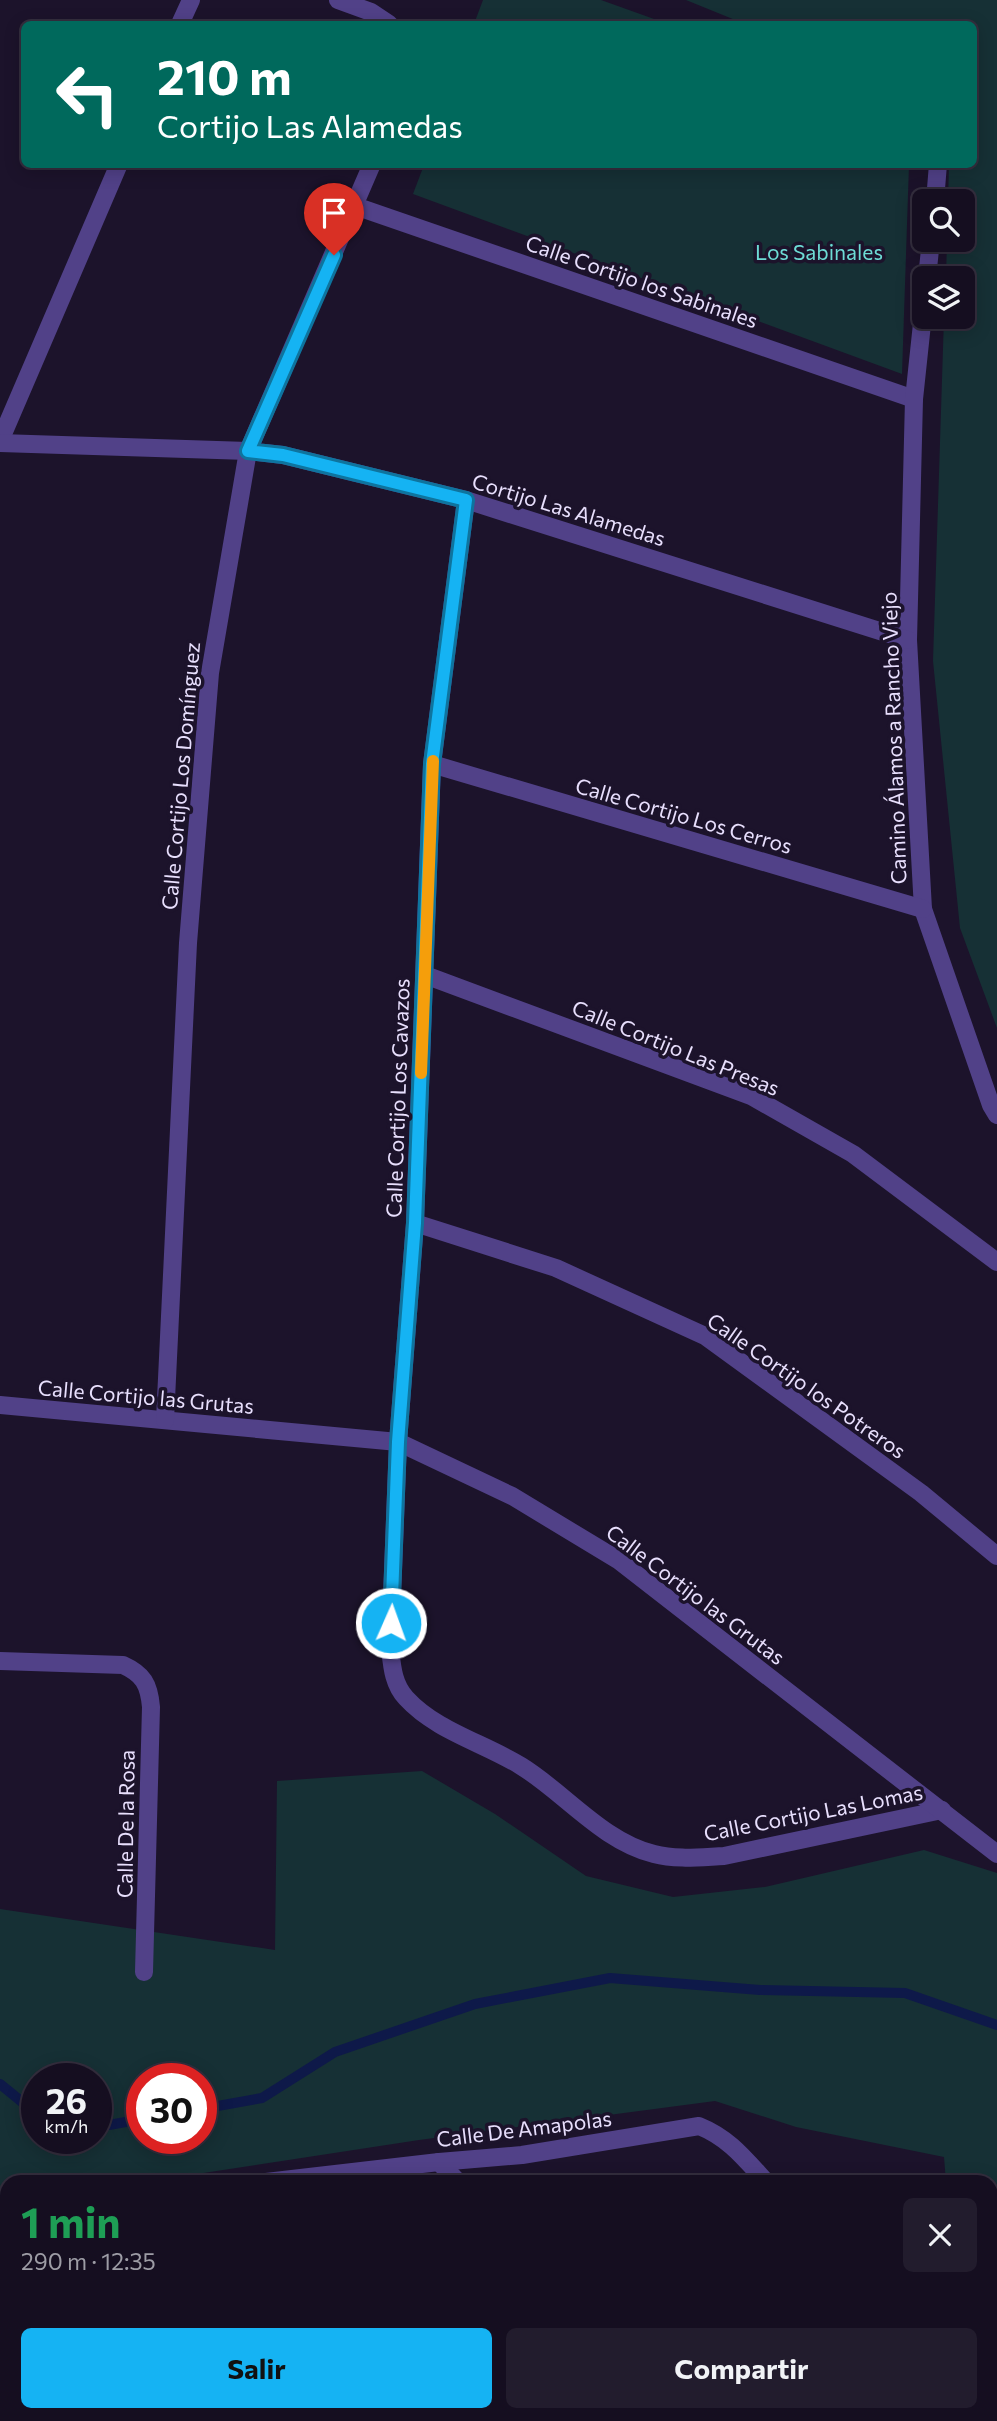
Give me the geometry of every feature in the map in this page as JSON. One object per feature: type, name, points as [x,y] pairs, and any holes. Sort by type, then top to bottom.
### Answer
[{"type":"street","points":[[181,21],[191,0]]},
{"type":"street","points":[[338,0],[371,12],[384,21]]},
{"type":"street","points":[[0,442],[118,168]]},
{"type":"street","name":"Calle Cortijo Los Domínguez","points":[[165,1420],[188,943],[210,673],[248,451],[370,168]]},
{"type":"street","points":[[935,189],[938,168]]},
{"type":"street","name":"Calle Cortijo los Sabinales","points":[[355,206],[914,399]]},
{"type":"street","name":"Camino Álamos a Rancho Viejo","points":[[921,329],[914,399],[908,640],[923,909],[991,1105],[997,1115]]},
{"type":"street","name":"Cortijo Las Alamedas","points":[[0,442],[248,451],[283,455],[466,500],[908,640]]},
{"type":"street","name":"Calle Cortijo Los Cavazos","points":[[404,1697],[393,1675],[390,1648],[398,1442],[415,1223],[432,764],[466,500]]},
{"type":"street","name":"Calle Cortijo Los Cerros","points":[[432,764],[923,909]]},
{"type":"street","name":"Calle Cortijo Las Presas","points":[[425,975],[751,1096],[853,1154],[997,1262]]},
{"type":"street","name":"Calle Cortijo los Potreros","points":[[415,1223],[556,1268],[705,1336],[921,1493],[997,1556]]},
{"type":"street","name":"Calle Cortijo las Grutas","points":[[0,1405],[398,1442],[512,1496],[618,1560],[997,1854]]},
{"type":"street","name":"Calle De la Rosa","points":[[0,1661],[122,1665],[136,1671],[145,1679],[151,1707],[144,1972]]},
{"type":"street","name":"Calle Cortijo Las Lomas","points":[[404,1697],[425,1715],[522,1766],[619,1840],[654,1854],[724,1856],[942,1810]]},
{"type":"street","name":"Calle De Amapolas","points":[[327,2175],[522,2155],[699,2126],[732,2144],[760,2175]]},
{"type":"street","points":[[439,2162],[451,2175]]},
{"type":"green space","points":[[483,0],[601,0],[660,21],[475,21]]},
{"type":"green space","points":[[686,0],[997,0],[997,1028],[960,928],[933,661],[944,329],[975,329],[975,266],[946,266],[947,252],[975,252],[975,189],[948,189],[949,168],[977,168],[977,21],[738,21]]},
{"type":"green space","name":"Los Sabinales","points":[[423,168],[909,168],[902,374],[413,194]]},
{"type":"green space","points":[[422,1771],[495,1814],[586,1876],[673,1897],[765,1887],[924,1850],[997,1873],[997,2175],[945,2175],[944,2157],[796,2127],[715,2101],[419,2140],[190,2175],[0,2175],[0,1909],[275,1950],[277,1781]]},
{"type":"waterway","points":[[217,2106],[262,2098],[335,2052],[475,2004],[610,1978],[760,1990],[905,1993],[997,2025]]},
{"type":"waterway","points":[[0,2084],[21,2101]]},
{"type":"waterway","points":[[112,2124],[126,2122]]},
{"type":"slow traffic","points":[[421,1073],[433,761]]},
{"type":"route","points":[[334,255],[248,451],[283,455],[466,500],[432,764],[415,1223],[398,1442],[391,1623]]}]
